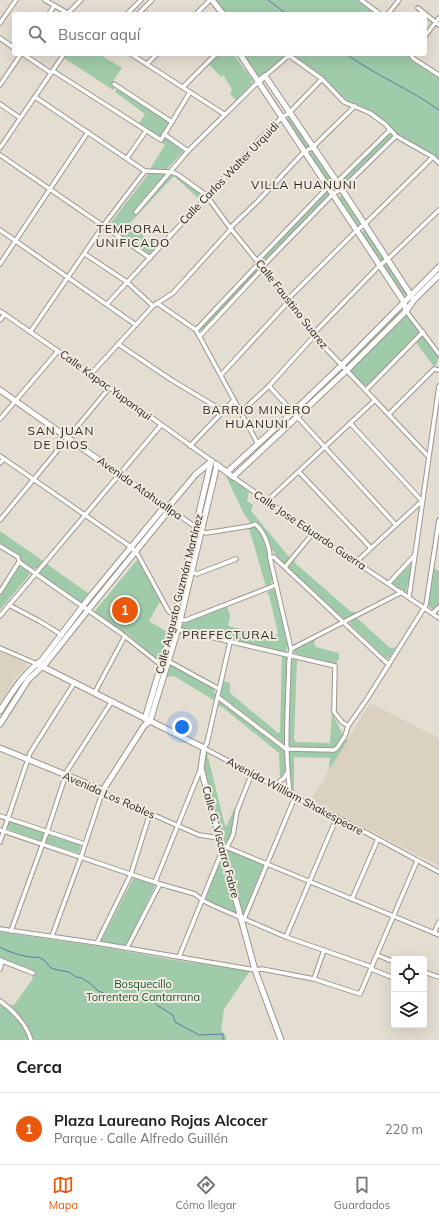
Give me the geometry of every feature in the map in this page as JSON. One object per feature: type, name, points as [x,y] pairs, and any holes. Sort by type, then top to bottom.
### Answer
[{"type":"main road","points":[[211,0],[221,12]]},
{"type":"main road","points":[[241,56],[404,302],[406,310]]},
{"type":"main road","points":[[258,81],[265,76],[342,189],[414,300]]},
{"type":"main road","points":[[234,477],[439,267]]},
{"type":"main road","points":[[227,472],[258,444],[348,369],[439,276]]},
{"type":"main road","name":"Avenida Atahuallpa","points":[[0,390],[168,507]]},
{"type":"main road","points":[[0,724],[28,680],[43,666],[131,547],[196,474],[212,461]]},
{"type":"main road","name":"Calle Jose Eduardo Guerra","points":[[212,461],[234,477]]},
{"type":"main road","name":"Calle Augusto Guzmán Martínez","points":[[179,617],[196,527],[212,461]]},
{"type":"main road","name":"Calle Augusto Guzmán Martínez","points":[[144,726],[145,718],[162,662],[179,617],[217,465]]},
{"type":"main road","points":[[0,711],[21,680],[42,660],[62,635],[136,552],[168,507]]},
{"type":"main road","name":"Calle Augusto Guzmán Martínez","points":[[103,790],[144,726],[150,721],[169,661],[175,629]]},
{"type":"main road","points":[[37,664],[145,718]]},
{"type":"main road","name":"Avenida William Shakespeare","points":[[145,718],[204,748]]},
{"type":"main road","name":"Avenida Los Robles","points":[[0,748],[103,790]]},
{"type":"main road","name":"Calle G. Viscarra Fabre","points":[[204,748],[201,768],[219,838],[223,847],[255,970],[281,1040]]},
{"type":"street","points":[[0,23],[16,0]]},
{"type":"street","points":[[45,0],[64,12]]},
{"type":"street","points":[[70,12],[81,0]]},
{"type":"street","points":[[129,12],[141,0]]},
{"type":"street","points":[[140,12],[152,0]]},
{"type":"street","points":[[198,12],[211,0]]},
{"type":"street","points":[[361,0],[377,12]]},
{"type":"street","points":[[390,12],[399,0]]},
{"type":"street","points":[[50,12],[54,6]]},
{"type":"street","points":[[418,8],[423,12]]},
{"type":"street","points":[[427,16],[437,24]]},
{"type":"street","points":[[427,34],[437,24],[439,18]]},
{"type":"street","points":[[0,38],[12,47]]},
{"type":"street","points":[[0,85],[21,56]]},
{"type":"street","points":[[25,56],[160,140],[190,92]]},
{"type":"street","points":[[0,148],[63,56]]},
{"type":"street","points":[[134,56],[224,114]]},
{"type":"street","points":[[147,64],[155,56]]},
{"type":"street","points":[[183,87],[214,56]]},
{"type":"street","points":[[265,76],[290,56],[322,79],[344,102],[370,113],[396,136],[433,157],[439,163]]},
{"type":"street","points":[[412,56],[439,75]]},
{"type":"street","name":"Calle Carlos Walter Urquidi","points":[[107,304],[206,196],[281,118],[289,113],[322,79]]},
{"type":"street","points":[[136,212],[188,151],[258,81]]},
{"type":"street","points":[[115,85],[172,122]]},
{"type":"street","points":[[35,97],[145,171],[171,172]]},
{"type":"street","points":[[0,104],[20,118]]},
{"type":"street","points":[[91,374],[153,306],[173,293],[304,152],[313,147],[355,106]]},
{"type":"street","points":[[196,330],[328,187],[337,182],[390,130]]},
{"type":"street","points":[[127,158],[146,131]]},
{"type":"street","points":[[0,264],[88,132]]},
{"type":"street","points":[[164,134],[188,151]]},
{"type":"street","points":[[200,336],[333,194],[342,189],[396,136]]},
{"type":"street","points":[[0,155],[150,258]]},
{"type":"street","points":[[221,375],[289,300],[357,230],[365,224],[433,157]]},
{"type":"street","points":[[31,332],[103,226],[145,171]]},
{"type":"street","name":"Calle Faustino Suarez","points":[[171,172],[177,174],[206,196],[289,300],[314,334],[428,456]]},
{"type":"street","points":[[241,412],[269,386],[314,334],[380,265],[439,210]]},
{"type":"street","points":[[0,230],[136,325]]},
{"type":"street","points":[[85,254],[127,282],[153,306]]},
{"type":"street","points":[[157,303],[196,330],[258,444]]},
{"type":"street","points":[[406,310],[439,354]]},
{"type":"street","name":"Calle Kapac Yupanqui","points":[[0,311],[110,387],[212,461]]},
{"type":"street","points":[[0,320],[5,314]]},
{"type":"street","points":[[366,390],[422,332]]},
{"type":"street","points":[[118,344],[170,379],[223,411]]},
{"type":"street","points":[[0,419],[58,351]]},
{"type":"street","points":[[389,414],[434,369],[439,370]]},
{"type":"street","points":[[269,386],[396,525]]},
{"type":"street","points":[[409,597],[439,386]]},
{"type":"street","points":[[0,520],[110,387]]},
{"type":"street","points":[[190,446],[234,400]]},
{"type":"street","points":[[267,501],[375,400]]},
{"type":"street","points":[[350,423],[422,501]]},
{"type":"street","points":[[0,616],[161,425]]},
{"type":"street","points":[[0,456],[34,478],[131,547],[136,552],[169,612],[179,617],[186,620],[276,585]]},
{"type":"street","points":[[0,464],[4,459]]},
{"type":"street","points":[[299,472],[370,548]]},
{"type":"street","name":"Calle Jose Eduardo Guerra","points":[[234,477],[313,533],[424,608]]},
{"type":"street","points":[[356,562],[422,501]]},
{"type":"street","name":"Avenida Atahuallpa","points":[[168,507],[201,531]]},
{"type":"street","points":[[218,697],[286,748],[336,750],[345,736],[348,726],[389,665],[426,605],[438,538],[439,520]]},
{"type":"street","points":[[201,531],[213,533],[255,524],[261,528],[270,552],[270,558],[291,649],[286,748],[287,773],[290,793]]},
{"type":"street","points":[[286,567],[313,533]]},
{"type":"street","points":[[0,546],[18,557],[19,562],[167,667]]},
{"type":"street","points":[[389,583],[415,556]]},
{"type":"street","points":[[270,558],[274,557],[286,567],[389,665]]},
{"type":"street","points":[[191,572],[197,574],[236,559]]},
{"type":"street","points":[[0,592],[19,562]]},
{"type":"street","points":[[291,649],[402,592]]},
{"type":"street","points":[[9,605],[62,635]]},
{"type":"street","points":[[433,613],[439,607]]},
{"type":"street","points":[[424,608],[439,618]]},
{"type":"street","points":[[175,629],[335,666],[334,712],[342,722],[348,726]]},
{"type":"street","points":[[95,692],[125,636]]},
{"type":"street","name":"Calle G. Viscarra Fabre","points":[[204,748],[207,743],[230,642]]},
{"type":"street","points":[[0,648],[37,664]]},
{"type":"street","points":[[162,662],[169,661],[219,689]]},
{"type":"street","points":[[0,842],[2,830],[8,819],[28,759],[75,682]]},
{"type":"street","points":[[11,931],[47,832],[65,775],[112,701]]},
{"type":"street","name":"Avenida William Shakespeare","points":[[204,748],[295,796],[337,816],[439,872]]},
{"type":"street","points":[[155,882],[201,768]]},
{"type":"street","points":[[178,957],[223,847],[233,835],[237,811],[252,773]]},
{"type":"street","points":[[275,785],[284,778],[287,773]]},
{"type":"street","name":"Avenida Los Robles","points":[[103,790],[106,794],[199,835],[219,838]]},
{"type":"street","name":"Calle Augusto Guzmán Martínez","points":[[52,936],[81,857],[103,790]]},
{"type":"street","points":[[242,918],[268,864],[295,796]]},
{"type":"street","points":[[97,942],[131,874],[150,813]]},
{"type":"street","points":[[0,816],[85,844]]},
{"type":"street","points":[[286,936],[337,816]]},
{"type":"street","points":[[2,830],[160,884],[195,894],[202,900],[242,918],[391,977]]},
{"type":"street","points":[[352,899],[378,839]]},
{"type":"street","points":[[223,847],[268,864],[439,935]]},
{"type":"street","points":[[0,930],[97,942],[314,979],[360,994],[417,861]]},
{"type":"street","points":[[127,948],[160,884]]},
{"type":"street","points":[[434,933],[439,922]]},
{"type":"street","points":[[314,979],[324,950]]},
{"type":"street","points":[[376,955],[391,961]]},
{"type":"street","points":[[0,969],[1,961],[33,973]]},
{"type":"street","points":[[427,973],[439,977]]},
{"type":"street","points":[[0,1002],[10,1008],[29,1032],[32,1040]]},
{"type":"shaded area","points":[[0,651],[26,662],[27,667],[15,678],[2,701],[0,700]]},
{"type":"shaded area","points":[[370,703],[439,738],[439,866],[311,800]]},
{"type":"green space","points":[[216,0],[358,0],[374,12],[225,12]]},
{"type":"green space","points":[[66,56],[102,56],[122,68],[111,84],[115,87],[113,90],[64,58]]},
{"type":"green space","points":[[216,56],[235,56],[253,80],[252,83],[236,100],[230,94],[232,89],[223,75],[221,77],[208,63]]},
{"type":"green space","points":[[242,56],[286,56],[266,74],[257,76]]},
{"type":"green space","points":[[294,56],[410,56],[409,58],[439,77],[439,161],[433,154],[401,137],[375,114],[347,100]]},
{"type":"green space","points":[[117,89],[168,121],[169,124],[161,136],[158,136],[137,123],[140,122],[145,114],[115,92]]},
{"type":"green space","points":[[290,116],[310,145],[307,149],[287,120]]},
{"type":"green space","points":[[390,133],[393,135],[392,137],[341,185],[339,183],[340,181]]},
{"type":"green space","points":[[165,138],[176,143],[183,152],[167,169],[150,169],[165,145],[162,143]]},
{"type":"green space","points":[[312,151],[314,151],[334,182],[331,184],[309,155]]},
{"type":"green space","points":[[149,173],[169,173],[175,175],[203,195],[200,200],[175,177],[173,177],[130,223],[156,248],[149,254],[110,228],[109,225]]},
{"type":"green space","points":[[326,192],[329,193],[329,196],[264,262],[262,262],[262,259]]},
{"type":"green space","points":[[342,194],[362,224],[358,227],[339,198]]},
{"type":"green space","points":[[366,229],[385,259],[381,261],[361,233]]},
{"type":"green space","points":[[387,263],[407,293],[404,296],[384,267]]},
{"type":"green space","points":[[257,266],[261,268],[203,331],[200,330],[200,328]]},
{"type":"green space","points":[[400,310],[402,313],[349,365],[347,365],[347,363]]},
{"type":"green space","points":[[406,316],[419,330],[418,334],[368,385],[364,385],[352,372],[352,368]]},
{"type":"green space","points":[[421,336],[424,337],[439,357],[434,367],[416,342]]},
{"type":"green space","points":[[225,474],[249,492],[247,501],[253,505],[251,511],[290,558],[286,564],[283,563],[272,550],[263,528],[256,521],[250,523],[243,512]]},
{"type":"green space","points":[[255,526],[260,530],[268,553],[273,579],[270,585],[266,587],[249,528]]},
{"type":"green space","points":[[0,531],[43,561],[37,568],[32,569],[21,561],[18,555],[0,544]]},
{"type":"green space","points":[[137,560],[139,561],[162,603],[159,603],[149,621],[169,633],[161,658],[158,661],[127,633],[124,634],[94,612]]},
{"type":"green space","points":[[294,560],[295,563],[350,611],[357,613],[346,619],[343,618],[289,569],[289,566]]},
{"type":"green space","points":[[412,563],[406,593],[392,583]]},
{"type":"green space","points":[[47,564],[89,594],[82,603],[79,603],[40,575],[41,570]]},
{"type":"green space","points":[[19,566],[29,571],[30,574],[0,610],[0,596]]},
{"type":"green space","points":[[434,568],[439,571],[439,604],[434,610],[428,606]]},
{"type":"green space","points":[[274,589],[276,591],[287,639],[288,646],[286,652],[181,628],[182,624],[227,606],[230,616],[228,626],[275,637],[278,633],[269,595],[267,593]]},
{"type":"green space","points":[[357,618],[390,648],[396,647],[389,658],[386,658],[350,624],[350,622]]},
{"type":"green space","points":[[311,639],[315,640],[314,644],[316,647],[339,653],[337,665],[294,653],[294,649]]},
{"type":"green space","points":[[282,655],[286,656],[287,659],[285,742],[283,743],[221,696],[223,681],[230,683],[230,693],[278,733],[280,732]]},
{"type":"green space","points":[[294,659],[297,659],[294,739],[296,742],[330,743],[332,713],[343,735],[336,747],[291,747],[288,745],[291,662]]},
{"type":"green space","points":[[172,665],[213,688],[216,696],[215,701],[174,676],[166,677],[170,666]]},
{"type":"green space","points":[[222,702],[282,748],[286,767],[280,779],[279,753],[222,707],[218,706],[219,703]]},
{"type":"green space","points":[[346,739],[348,740],[329,770],[330,758],[294,757],[294,792],[292,791],[288,753],[291,750],[336,752]]},
{"type":"green space","points":[[207,753],[225,826],[227,825],[235,807],[232,832],[225,844],[223,843],[205,772],[204,757]]},
{"type":"green space","points":[[11,822],[43,833],[44,835],[42,840],[40,841],[7,829],[9,823]]},
{"type":"green space","points":[[47,835],[81,845],[79,853],[46,843]]},
{"type":"green space","points":[[227,848],[265,866],[243,916],[226,851]]},
{"type":"green space","points":[[222,856],[237,915],[215,906],[204,898]]},
{"type":"green space","points":[[134,877],[156,884],[126,946],[101,941]]},
{"type":"green space","name":"Bosquecillo Torrentera Cantarrana","points":[[0,932],[250,971],[224,1009],[221,1030],[226,1036],[226,1040],[0,1040],[0,1005],[14,1005],[32,980],[34,971],[0,958]]},
{"type":"waterway","points":[[268,0],[284,12]]},
{"type":"waterway","points":[[349,56],[428,102],[439,110]]},
{"type":"waterway","points":[[0,947],[19,955],[38,957],[44,960],[51,968],[69,972],[76,977],[82,978],[98,991],[106,994],[125,994],[148,998],[173,1015],[175,1022],[199,1035],[223,1034],[223,1040]]},
{"type":"place","name":"Plaza Laureano Rojas Alcocer","points":[[125,610]]},
{"type":"district","name":"VILLA HUANUNI","points":[[304,185]]},
{"type":"district","name":"TEMPORAL UNIFICADO","points":[[133,236]]},
{"type":"district","name":"BARRIO MINERO HUANUNI","points":[[257,417]]},
{"type":"district","name":"SAN JUAN DE DIOS","points":[[61,438]]},
{"type":"district","name":"PREFECTURAL","points":[[230,635]]}]
